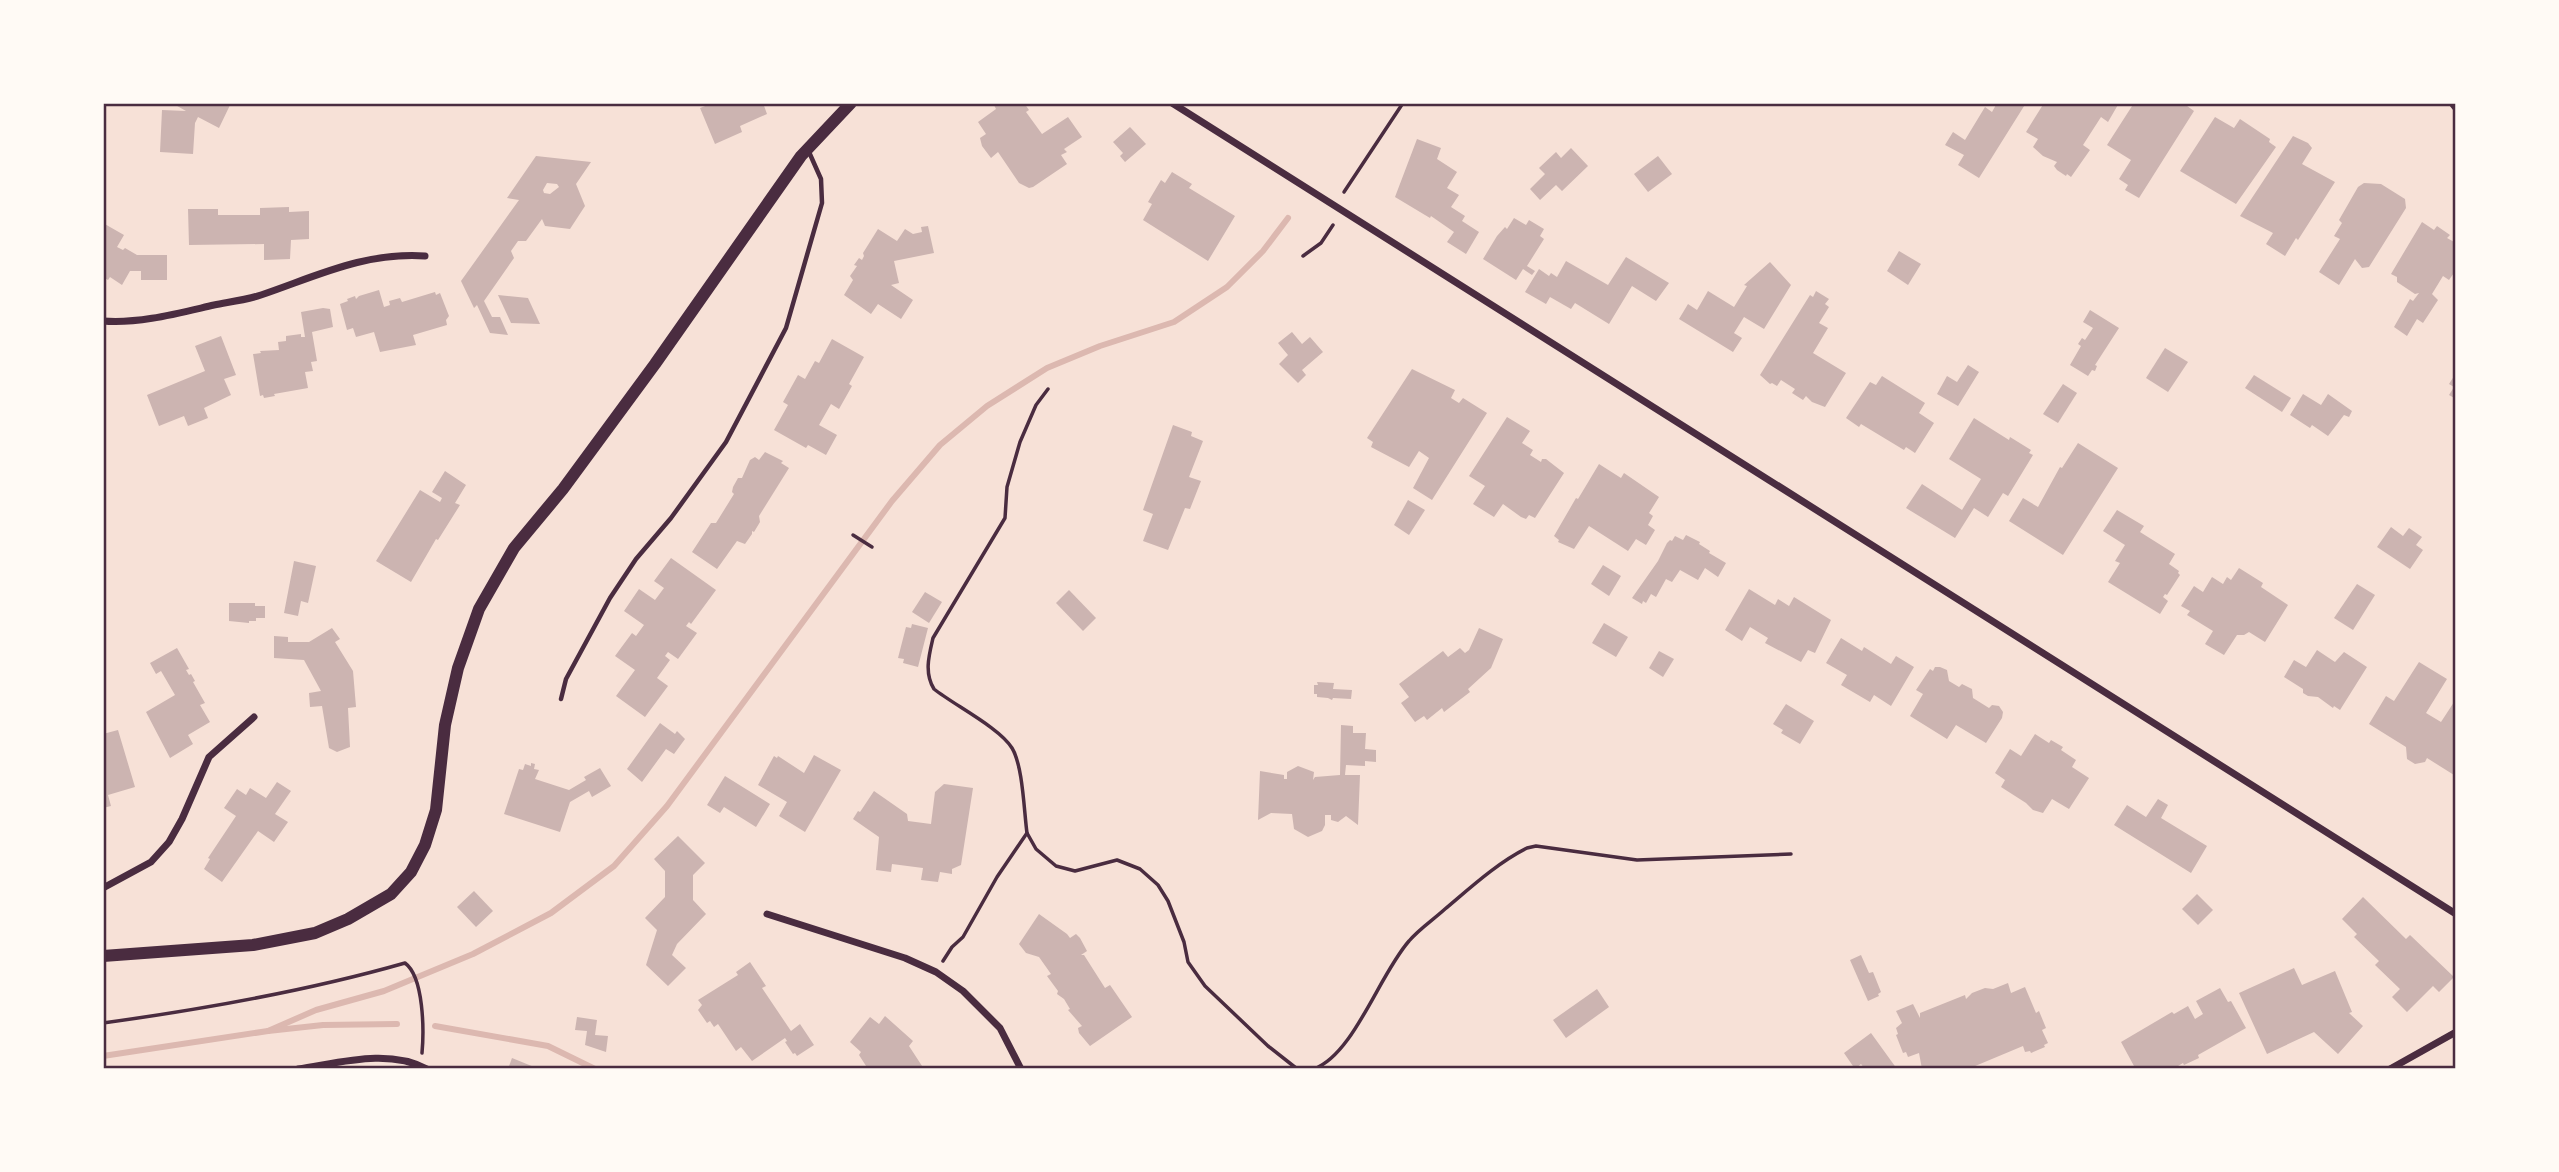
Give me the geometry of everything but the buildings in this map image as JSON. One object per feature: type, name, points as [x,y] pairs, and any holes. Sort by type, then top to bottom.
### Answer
[{"type":"street","points":[[103,956],[253,945],[315,933],[348,919],[391,894],[411,872],[425,845],[436,810],[445,725],[458,668],[479,609],[514,548],[563,489],[656,364],[808,148],[852,103]]},
{"type":"street","points":[[1171,103],[2456,914]]},
{"type":"street","points":[[2452,103],[2456,108]]},
{"type":"street","points":[[103,321],[115,322],[173,314],[257,296],[363,260],[397,254],[425,256]]},
{"type":"street","points":[[103,888],[151,862],[169,842],[209,757],[254,717]]},
{"type":"street","points":[[767,914],[905,958],[936,972],[963,991],[1000,1028],[1021,1069]]},
{"type":"street","points":[[2390,1069],[2456,1032]]},
{"type":"street","points":[[298,1069],[376,1058],[424,1067]]},
{"type":"lane","points":[[561,699],[566,679],[610,598],[636,559],[671,518],[726,442],[786,328],[822,203],[821,179],[808,148]]},
{"type":"path","points":[[1345,192],[1403,103]]},
{"type":"path","points":[[1303,256],[1321,243],[1333,225]]},
{"type":"path","points":[[1048,389],[1036,405],[1009,474],[1005,518],[933,638],[927,668],[929,682],[934,689],[1002,737],[1013,749],[1027,833],[1035,849],[1056,866],[1075,871],[1117,860],[1140,869],[1158,885],[1168,901],[1184,942],[1188,962],[1205,986],[1268,1046],[1296,1068],[1313,1069],[1328,1064],[1350,1035],[1387,970],[1409,941],[1468,890],[1527,848],[1536,846],[1637,860],[1791,854]]},
{"type":"path","points":[[853,535],[872,547]]},
{"type":"path","points":[[936,972],[952,947],[963,937],[1002,868],[1027,833]]},
{"type":"path","points":[[103,1023],[298,990],[405,963],[411,969],[419,994],[424,1032],[424,1067]]},
{"type":"waterway","points":[[268,1031],[316,1010],[384,991],[473,954],[551,913],[614,866],[667,806],[892,501],[940,445],[987,406],[1047,368],[1100,346],[1174,322],[1227,287],[1263,251],[1288,218]]},
{"type":"waterway","points":[[103,1056],[323,1025],[397,1024]]},
{"type":"waterway","points":[[435,1026],[548,1046],[595,1069]]}]
